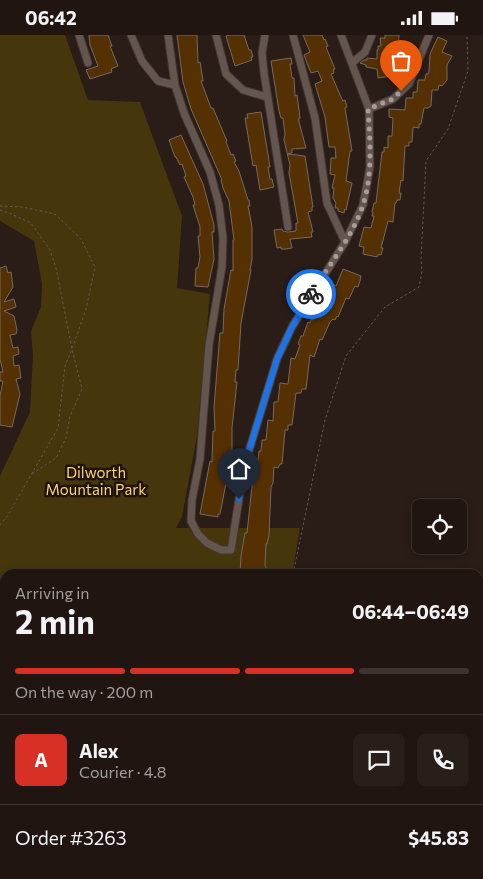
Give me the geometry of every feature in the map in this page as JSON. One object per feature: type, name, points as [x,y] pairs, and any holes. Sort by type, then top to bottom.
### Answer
[{"type":"street","points":[[79,35],[88,63]]},
{"type":"street","points":[[131,35],[142,61],[158,81],[175,85]]},
{"type":"street","points":[[168,35],[175,85],[184,113],[210,172],[219,205],[223,238],[222,267],[209,345],[200,459],[192,500],[191,521],[198,535],[208,543],[221,549],[231,550],[244,467],[277,359],[292,327],[345,242],[363,205],[370,167],[368,109],[341,35]]},
{"type":"street","points":[[216,35],[226,74],[243,90],[267,97]]},
{"type":"street","points":[[265,35],[262,53],[267,97],[288,227]]},
{"type":"street","points":[[293,35],[315,118],[327,203],[345,242]]},
{"type":"street","points":[[352,63],[366,52],[372,35]]},
{"type":"street","points":[[368,109],[393,99],[409,84],[429,35]]},
{"type":"path","points":[[294,569],[325,419],[346,356],[385,307],[419,287],[422,271],[426,161],[448,129],[468,71],[467,35]]},
{"type":"path","points":[[0,206],[22,207],[55,214],[81,239],[95,267],[86,309],[65,366],[58,428],[8,515],[0,525]]},
{"type":"path","points":[[0,210],[31,223],[50,250],[56,268],[82,389],[70,416],[66,438],[56,458],[31,475]]},
{"type":"green space","name":"Dilworth Mountain Park","points":[[0,35],[65,35],[88,100],[140,102],[182,216],[177,288],[210,294],[197,436],[182,517],[176,528],[300,528],[293,569],[0,569],[0,476],[30,412],[33,355],[31,331],[41,307],[42,284],[34,241],[0,221]]},
{"type":"building","points":[[89,35],[108,35],[118,66],[111,69],[112,72],[90,79],[86,70],[98,66],[90,45]]},
{"type":"building","points":[[177,35],[197,35],[198,63],[200,62],[203,81],[201,81],[211,108],[213,108],[227,141],[231,155],[233,154],[236,161],[234,162],[249,200],[250,206],[248,206],[252,226],[251,270],[241,323],[238,370],[236,370],[235,382],[237,382],[232,428],[232,450],[230,450],[226,483],[218,517],[200,514],[210,461],[212,462],[220,333],[223,333],[224,309],[231,270],[233,271],[234,240],[229,201],[223,188],[222,180],[191,109],[183,82]]},
{"type":"building","points":[[244,35],[249,50],[251,50],[252,60],[235,66],[226,36]]},
{"type":"building","points":[[303,35],[322,35],[325,39],[328,46],[326,47],[335,69],[333,70],[334,73],[331,74],[347,107],[345,108],[352,151],[350,151],[346,181],[352,183],[344,213],[335,208],[336,203],[333,198],[334,188],[332,188],[335,175],[330,174],[331,158],[336,158],[335,147],[329,147],[325,117],[315,84],[322,81],[318,71],[311,73],[304,55],[310,52]]},
{"type":"building","points":[[385,35],[399,35],[398,54],[392,54],[393,63],[390,63],[391,76],[378,78],[377,69],[366,67],[366,65],[360,63],[367,60],[367,58],[377,59],[378,46],[381,46],[380,38],[385,38]]},
{"type":"building","points":[[438,37],[447,41],[442,52],[452,56],[447,65],[447,80],[442,86],[439,85],[438,90],[432,90],[431,106],[424,108],[419,128],[413,127],[412,142],[409,142],[409,146],[405,146],[403,181],[401,180],[399,193],[401,193],[400,200],[397,200],[395,203],[393,222],[388,221],[381,255],[379,254],[377,257],[363,254],[364,247],[359,246],[364,227],[371,228],[374,216],[372,216],[372,212],[374,203],[376,203],[382,152],[384,152],[384,147],[388,148],[388,136],[392,136],[393,118],[389,117],[389,109],[405,110],[406,98],[413,98],[413,92],[417,92],[418,80],[425,80],[426,74],[428,74],[430,54]]},
{"type":"building","points":[[291,58],[292,64],[290,64],[292,78],[294,78],[295,96],[297,95],[299,122],[306,148],[292,149],[292,153],[288,154],[305,156],[313,207],[312,211],[308,212],[313,232],[311,232],[312,237],[290,239],[292,248],[281,249],[281,247],[277,248],[274,230],[296,231],[296,223],[298,223],[289,173],[290,165],[284,140],[283,118],[281,118],[279,111],[271,61]]},
{"type":"building","points":[[261,112],[270,167],[268,167],[270,179],[272,179],[274,187],[260,190],[256,165],[253,166],[245,118],[248,118],[247,114]]},
{"type":"building","points":[[181,135],[203,184],[214,225],[214,232],[212,232],[214,259],[208,287],[195,286],[196,268],[198,268],[200,257],[198,236],[200,236],[200,227],[193,205],[195,205],[193,197],[184,177],[186,176],[182,164],[180,165],[175,157],[169,140]]},
{"type":"building","points":[[6,266],[8,273],[11,272],[13,287],[4,302],[14,299],[16,307],[4,311],[14,316],[17,330],[16,334],[10,335],[13,348],[18,347],[19,354],[13,356],[14,366],[19,365],[21,378],[16,379],[20,394],[12,427],[0,425],[0,396],[3,381],[0,381],[0,372],[3,372],[0,359],[0,268]]},
{"type":"building","points":[[343,269],[361,276],[358,287],[355,286],[349,299],[346,298],[338,317],[330,322],[322,340],[320,339],[314,357],[310,355],[306,389],[302,389],[301,393],[296,393],[292,425],[288,425],[288,430],[285,430],[282,464],[278,468],[274,467],[271,487],[269,535],[266,544],[266,569],[240,569],[245,533],[247,533],[253,477],[256,477],[262,440],[266,440],[268,420],[273,421],[274,402],[278,402],[280,383],[288,384],[291,358],[295,359],[301,336],[303,336],[308,322],[310,323],[311,319],[313,320],[330,287],[336,286]]},
{"type":"way so far","points":[[311,294],[345,242],[363,205],[370,167],[368,109],[393,99],[401,91]]},
{"type":"route","points":[[239,499],[244,467],[277,359],[292,327],[311,294]]}]
